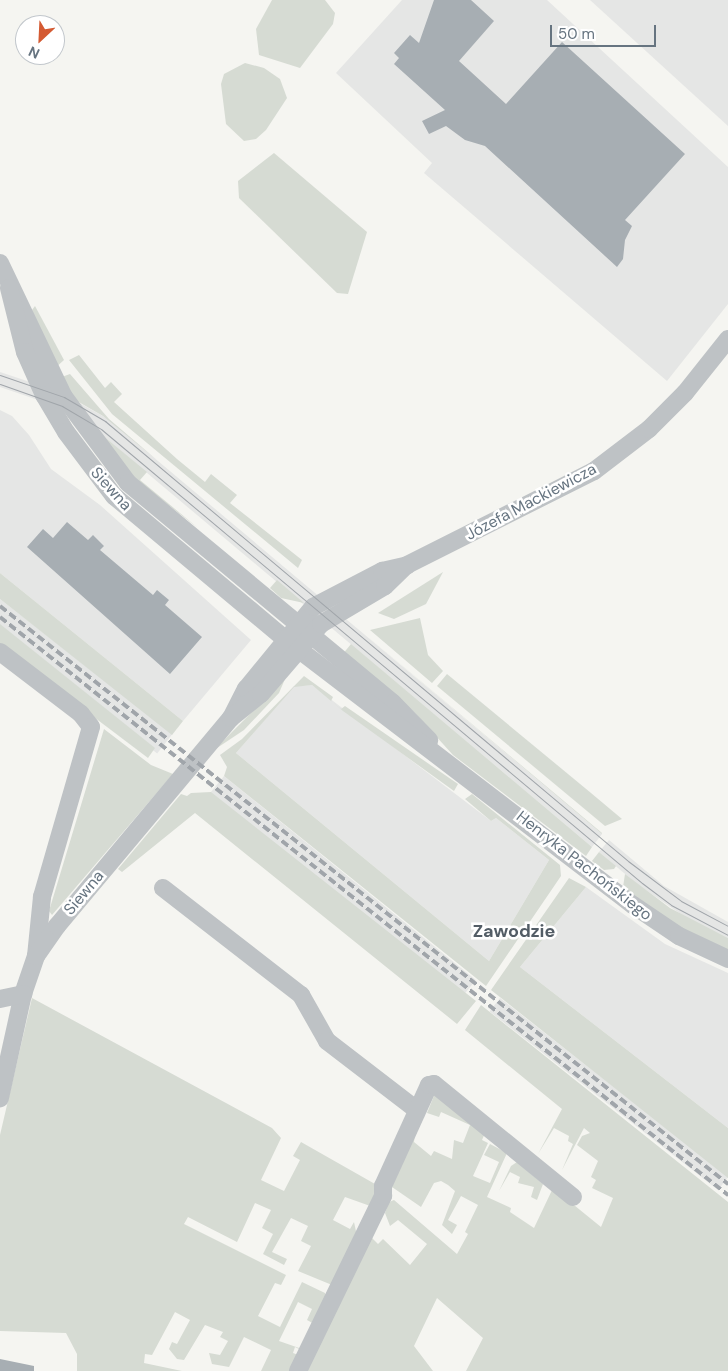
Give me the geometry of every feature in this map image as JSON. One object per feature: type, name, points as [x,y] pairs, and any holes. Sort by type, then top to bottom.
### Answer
[{"type":"street","name":"Siewna","points":[[0,263],[9,288],[18,330],[32,371],[66,432],[107,488],[297,637],[246,689],[231,718],[57,926],[36,956]]},
{"type":"street","name":"Józefa Mackiewicza","points":[[297,637],[313,607],[382,571],[407,565],[594,471],[649,429],[685,393],[728,339]]},
{"type":"street","name":"Henryka Pachońskiego","points":[[297,637],[405,714],[448,760],[653,920],[728,959]]},
{"type":"street","name":"Siewna","points":[[0,652],[90,724],[89,739],[42,897],[36,956],[23,994],[0,1098]]},
{"type":"street","points":[[163,888],[301,995],[327,1041],[417,1110]]},
{"type":"street","points":[[0,999],[23,994]]},
{"type":"street","points":[[298,1371],[382,1198],[384,1186],[427,1087],[434,1084],[573,1197]]},
{"type":"shaded area","points":[[272,0],[325,0],[335,13],[333,24],[300,68],[259,55],[256,29]]},
{"type":"shaded area","points":[[402,0],[547,0],[728,167],[728,304],[667,381],[424,173],[432,163],[336,73]]},
{"type":"shaded area","points":[[590,0],[728,0],[728,126]]},
{"type":"shaded area","points":[[245,63],[264,68],[280,79],[287,98],[266,130],[256,139],[244,141],[226,124],[221,84],[224,74]]},
{"type":"shaded area","points":[[274,153],[367,232],[348,294],[337,293],[239,198],[238,181]]},
{"type":"shaded area","points":[[35,306],[64,360],[54,369],[32,310]]},
{"type":"shaded area","points":[[79,355],[105,388],[111,382],[122,394],[114,402],[177,459],[205,482],[211,474],[237,495],[230,503],[302,560],[298,568],[112,414],[69,360]]},
{"type":"shaded area","points":[[0,372],[60,392],[108,419],[602,834],[592,847],[90,425],[38,400],[0,387]]},
{"type":"shaded area","points":[[70,374],[109,419],[157,460],[103,416],[70,397],[59,378]]},
{"type":"shaded area","points":[[0,410],[12,416],[29,435],[51,469],[100,505],[251,640],[183,721],[0,573]]},
{"type":"shaded area","points":[[90,425],[147,472],[140,480],[198,528],[132,477]]},
{"type":"shaded area","points":[[443,572],[426,604],[394,619],[378,613]]},
{"type":"shaded area","points":[[0,573],[183,721],[172,735],[0,599]]},
{"type":"shaded area","points":[[277,580],[304,603],[281,598],[270,588]]},
{"type":"shaded area","points":[[0,599],[173,734],[157,754],[0,631]]},
{"type":"shaded area","points":[[420,618],[428,655],[443,671],[432,683],[370,630]]},
{"type":"shaded area","points":[[0,624],[155,748],[148,758],[0,646]]},
{"type":"shaded area","points":[[361,631],[602,833],[602,834]]},
{"type":"shaded area","points":[[351,644],[592,847],[586,856],[453,755],[414,712],[342,655]]},
{"type":"shaded area","points":[[447,674],[622,819],[605,826],[437,686]]},
{"type":"shaded area","points":[[304,676],[333,697],[331,701],[312,685],[294,687],[236,753],[489,961],[549,860],[496,818],[491,821],[465,799],[472,794],[560,865],[561,876],[486,986],[224,776],[227,767],[220,755],[242,739]]},
{"type":"shaded area","points":[[285,679],[279,693],[244,730],[214,750]]},
{"type":"shaded area","points":[[312,685],[491,821],[496,818],[549,860],[489,961],[236,753],[294,686]]},
{"type":"shaded area","points":[[333,702],[341,709],[345,706],[458,784],[454,791],[343,711]]},
{"type":"shaded area","points":[[104,729],[151,765],[173,774],[52,915],[49,911]]},
{"type":"shaded area","points":[[224,776],[476,980],[463,996],[211,792]]},
{"type":"shaded area","points":[[211,792],[476,1001],[457,1024],[195,813],[122,872],[118,869],[181,794],[187,796],[191,793]]},
{"type":"shaded area","points":[[609,840],[664,886],[728,922],[728,938],[685,917],[637,884],[599,852]]},
{"type":"shaded area","points":[[599,852],[616,866],[614,869],[604,870],[592,861]]},
{"type":"shaded area","points":[[625,874],[670,908],[728,938],[728,951],[669,922],[623,887]]},
{"type":"shaded area","points":[[569,878],[586,887],[520,967],[728,1128],[728,1178],[491,990]]},
{"type":"shaded area","points":[[586,887],[665,944],[728,973],[728,1128],[520,967]]},
{"type":"shaded area","points":[[32,998],[272,1128],[281,1138],[261,1180],[284,1191],[300,1160],[293,1156],[301,1142],[375,1184],[379,1195],[373,1207],[345,1197],[333,1220],[350,1229],[354,1222],[357,1236],[332,1285],[298,1271],[311,1246],[301,1241],[308,1226],[291,1218],[272,1252],[287,1259],[284,1265],[263,1254],[273,1234],[262,1228],[271,1210],[255,1203],[237,1242],[188,1217],[184,1224],[286,1275],[281,1285],[275,1283],[258,1316],[280,1327],[302,1282],[325,1293],[327,1302],[316,1325],[307,1320],[312,1309],[298,1302],[279,1341],[302,1349],[303,1351],[295,1347],[293,1353],[301,1356],[294,1371],[261,1371],[271,1350],[244,1337],[229,1367],[212,1364],[209,1353],[220,1355],[228,1341],[220,1337],[223,1332],[205,1325],[184,1360],[177,1359],[169,1349],[172,1342],[177,1344],[190,1320],[175,1312],[152,1355],[145,1354],[144,1363],[182,1371],[77,1371],[77,1354],[66,1333],[0,1331],[0,1135]]},
{"type":"shaded area","points":[[500,998],[728,1176],[718,1190],[490,1011]]},
{"type":"shaded area","points":[[481,1005],[728,1202],[728,1371],[466,1371],[483,1338],[437,1298],[414,1346],[433,1371],[303,1371],[370,1236],[378,1244],[383,1239],[410,1265],[427,1244],[398,1220],[390,1226],[385,1213],[389,1202],[394,1200],[457,1254],[468,1234],[465,1232],[478,1205],[461,1196],[448,1220],[457,1225],[452,1234],[442,1225],[455,1191],[448,1185],[441,1181],[434,1183],[421,1207],[392,1187],[415,1134],[414,1142],[431,1156],[434,1151],[452,1159],[454,1140],[463,1143],[470,1125],[441,1112],[439,1117],[427,1113],[436,1091],[486,1131],[482,1140],[488,1143],[473,1176],[490,1183],[499,1162],[484,1155],[490,1144],[507,1153],[487,1197],[511,1208],[510,1212],[534,1228],[553,1188],[601,1227],[613,1198],[592,1188],[596,1180],[591,1177],[598,1161],[577,1145],[582,1136],[590,1133],[584,1128],[562,1170],[573,1144],[568,1141],[569,1136],[554,1128],[538,1154],[562,1109],[465,1030]]},
{"type":"shaded area","points":[[517,1162],[543,1184],[537,1200],[531,1197],[534,1187],[518,1183],[520,1177],[510,1172],[499,1191],[511,1166]]},
{"type":"building","points":[[434,0],[471,0],[494,21],[459,61],[506,104],[562,42],[685,154],[625,220],[632,226],[625,240],[623,259],[617,267],[485,146],[465,140],[446,126],[429,134],[422,121],[445,110],[394,64],[399,58],[394,53],[410,35],[419,43]]},
{"type":"building","points":[[67,522],[88,540],[93,535],[104,546],[100,550],[153,595],[157,590],[169,600],[165,605],[202,637],[170,674],[27,547],[43,529],[53,538]]},
{"type":"building","points":[[0,1359],[34,1366],[34,1371],[0,1371]]},
{"type":"tram line","points":[[0,375],[64,397],[105,421],[628,861],[681,901],[728,926]]},
{"type":"tram line","points":[[0,384],[62,406],[101,429],[642,883],[671,905],[728,935]]},
{"type":"railway","points":[[0,606],[728,1184]]},
{"type":"railway","points":[[0,617],[728,1195]]},
{"type":"district","name":"Zawodzie","points":[[514,931]]}]
